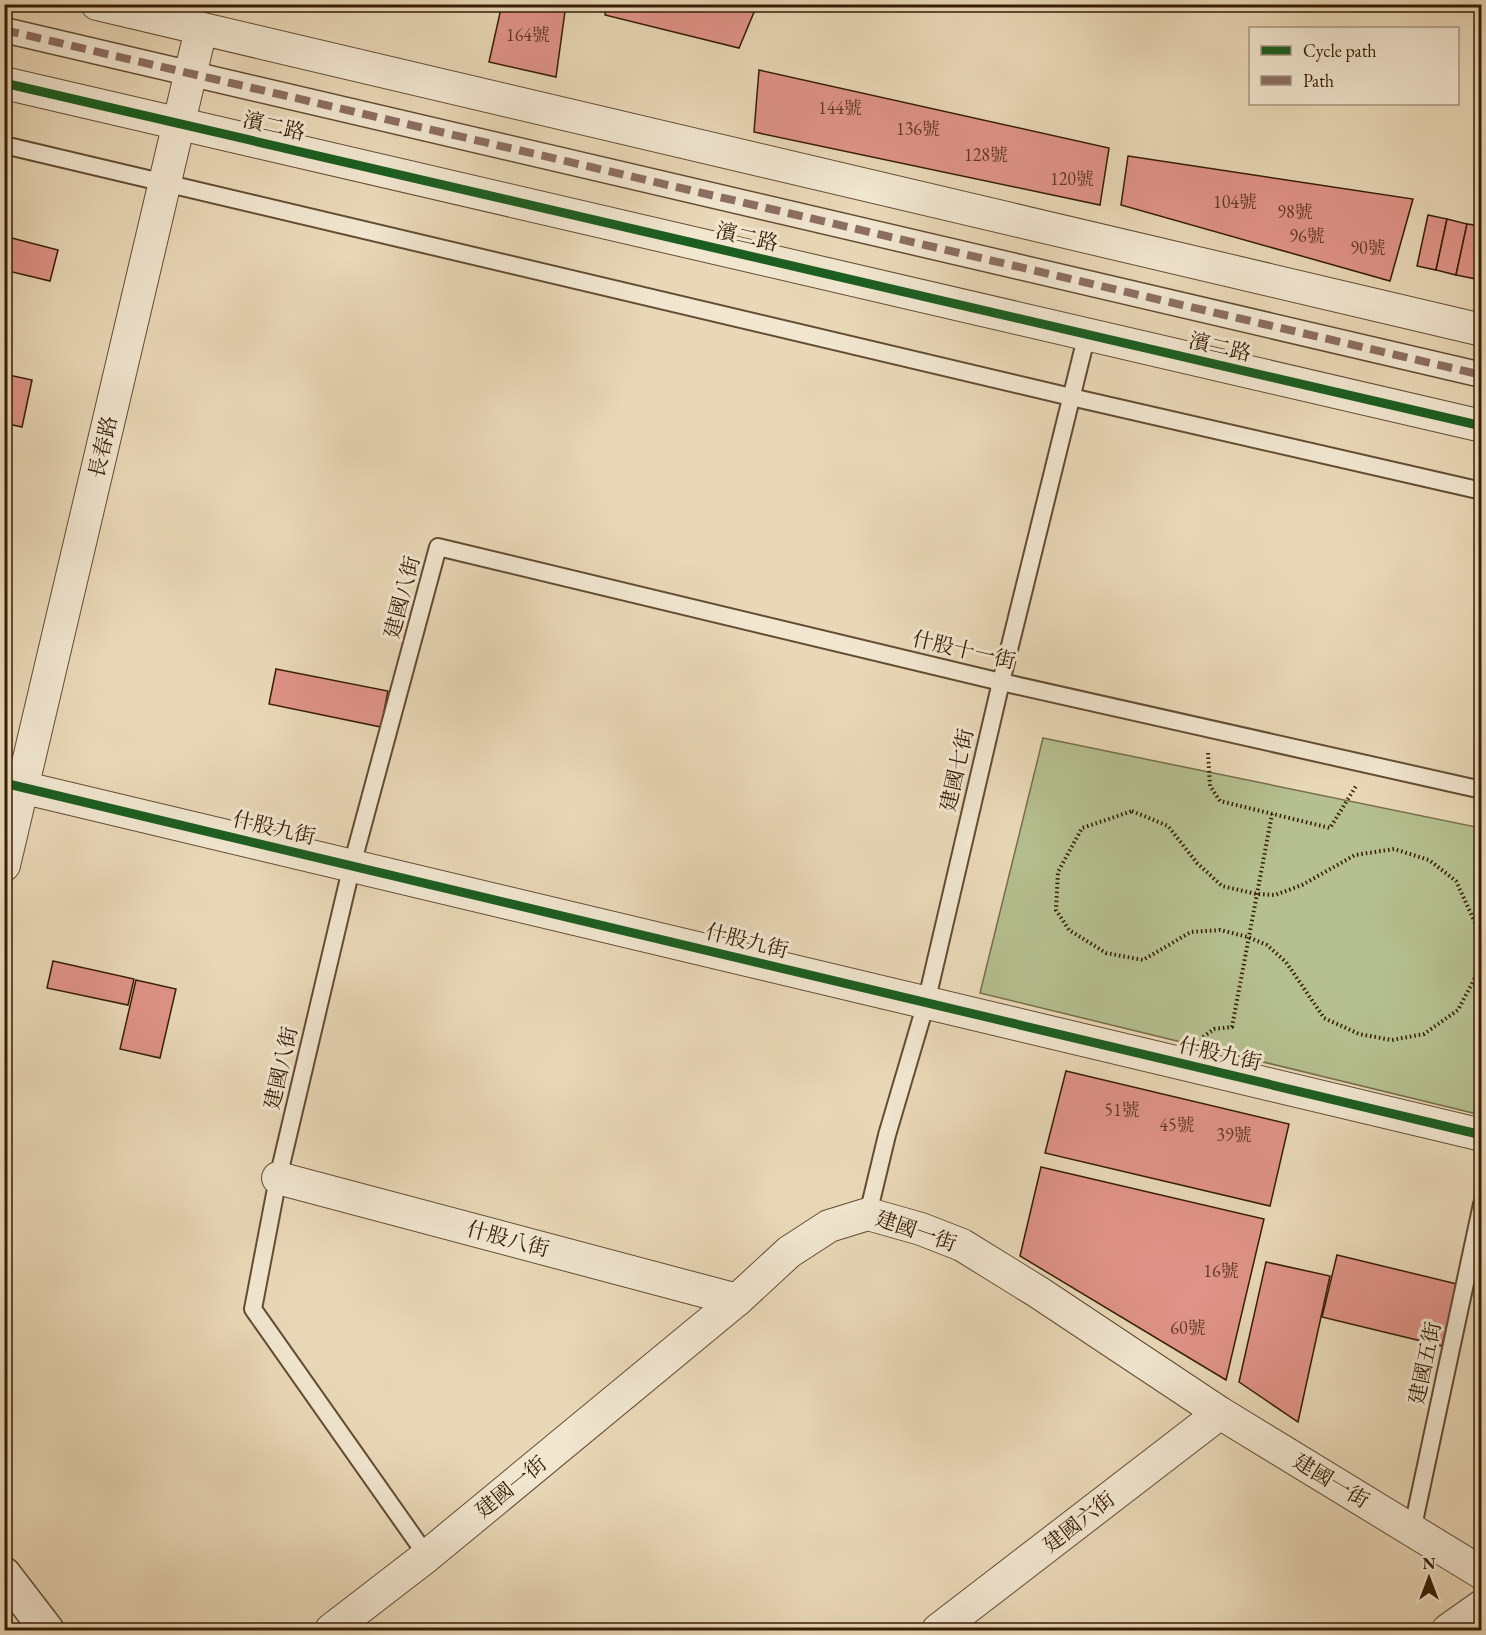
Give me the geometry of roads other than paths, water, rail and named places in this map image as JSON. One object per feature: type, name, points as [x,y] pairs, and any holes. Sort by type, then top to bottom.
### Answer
[{"type":"street","points":[[97,4],[1482,330]]},
{"type":"street","name":"長春路","points":[[4,865],[14,785],[165,183],[201,29]]},
{"type":"street","points":[[4,30],[1482,375]]},
{"type":"street","name":"濱二路","points":[[4,82],[1482,426]]},
{"type":"street","name":"什股九街","points":[[14,785],[1482,1135]]},
{"type":"street","name":"什股八街","points":[[278,1178],[737,1300]]},
{"type":"street","name":"建國一街","points":[[331,1630],[427,1556],[737,1300],[789,1252],[829,1226],[868,1214],[921,1229],[962,1245],[1038,1292],[1220,1413],[1482,1573]]},
{"type":"street","name":"建國六街","points":[[938,1630],[1220,1413]]},
{"type":"street","points":[[4,1574],[47,1630]]},
{"type":"street","points":[[1448,1630],[1482,1606]]},
{"type":"lane","points":[[4,145],[1071,397],[1482,491]]},
{"type":"lane","name":"建國七街","points":[[868,1214],[887,1135],[926,1003],[1000,682],[1087,334]]},
{"type":"lane","name":"什股十一街","points":[[438,547],[1000,682],[1482,790]]},
{"type":"lane","name":"建國八街","points":[[427,1556],[253,1309],[278,1178],[352,865],[438,547]]},
{"type":"lane","name":"建國五街","points":[[1413,1531],[1482,1204]]}]
